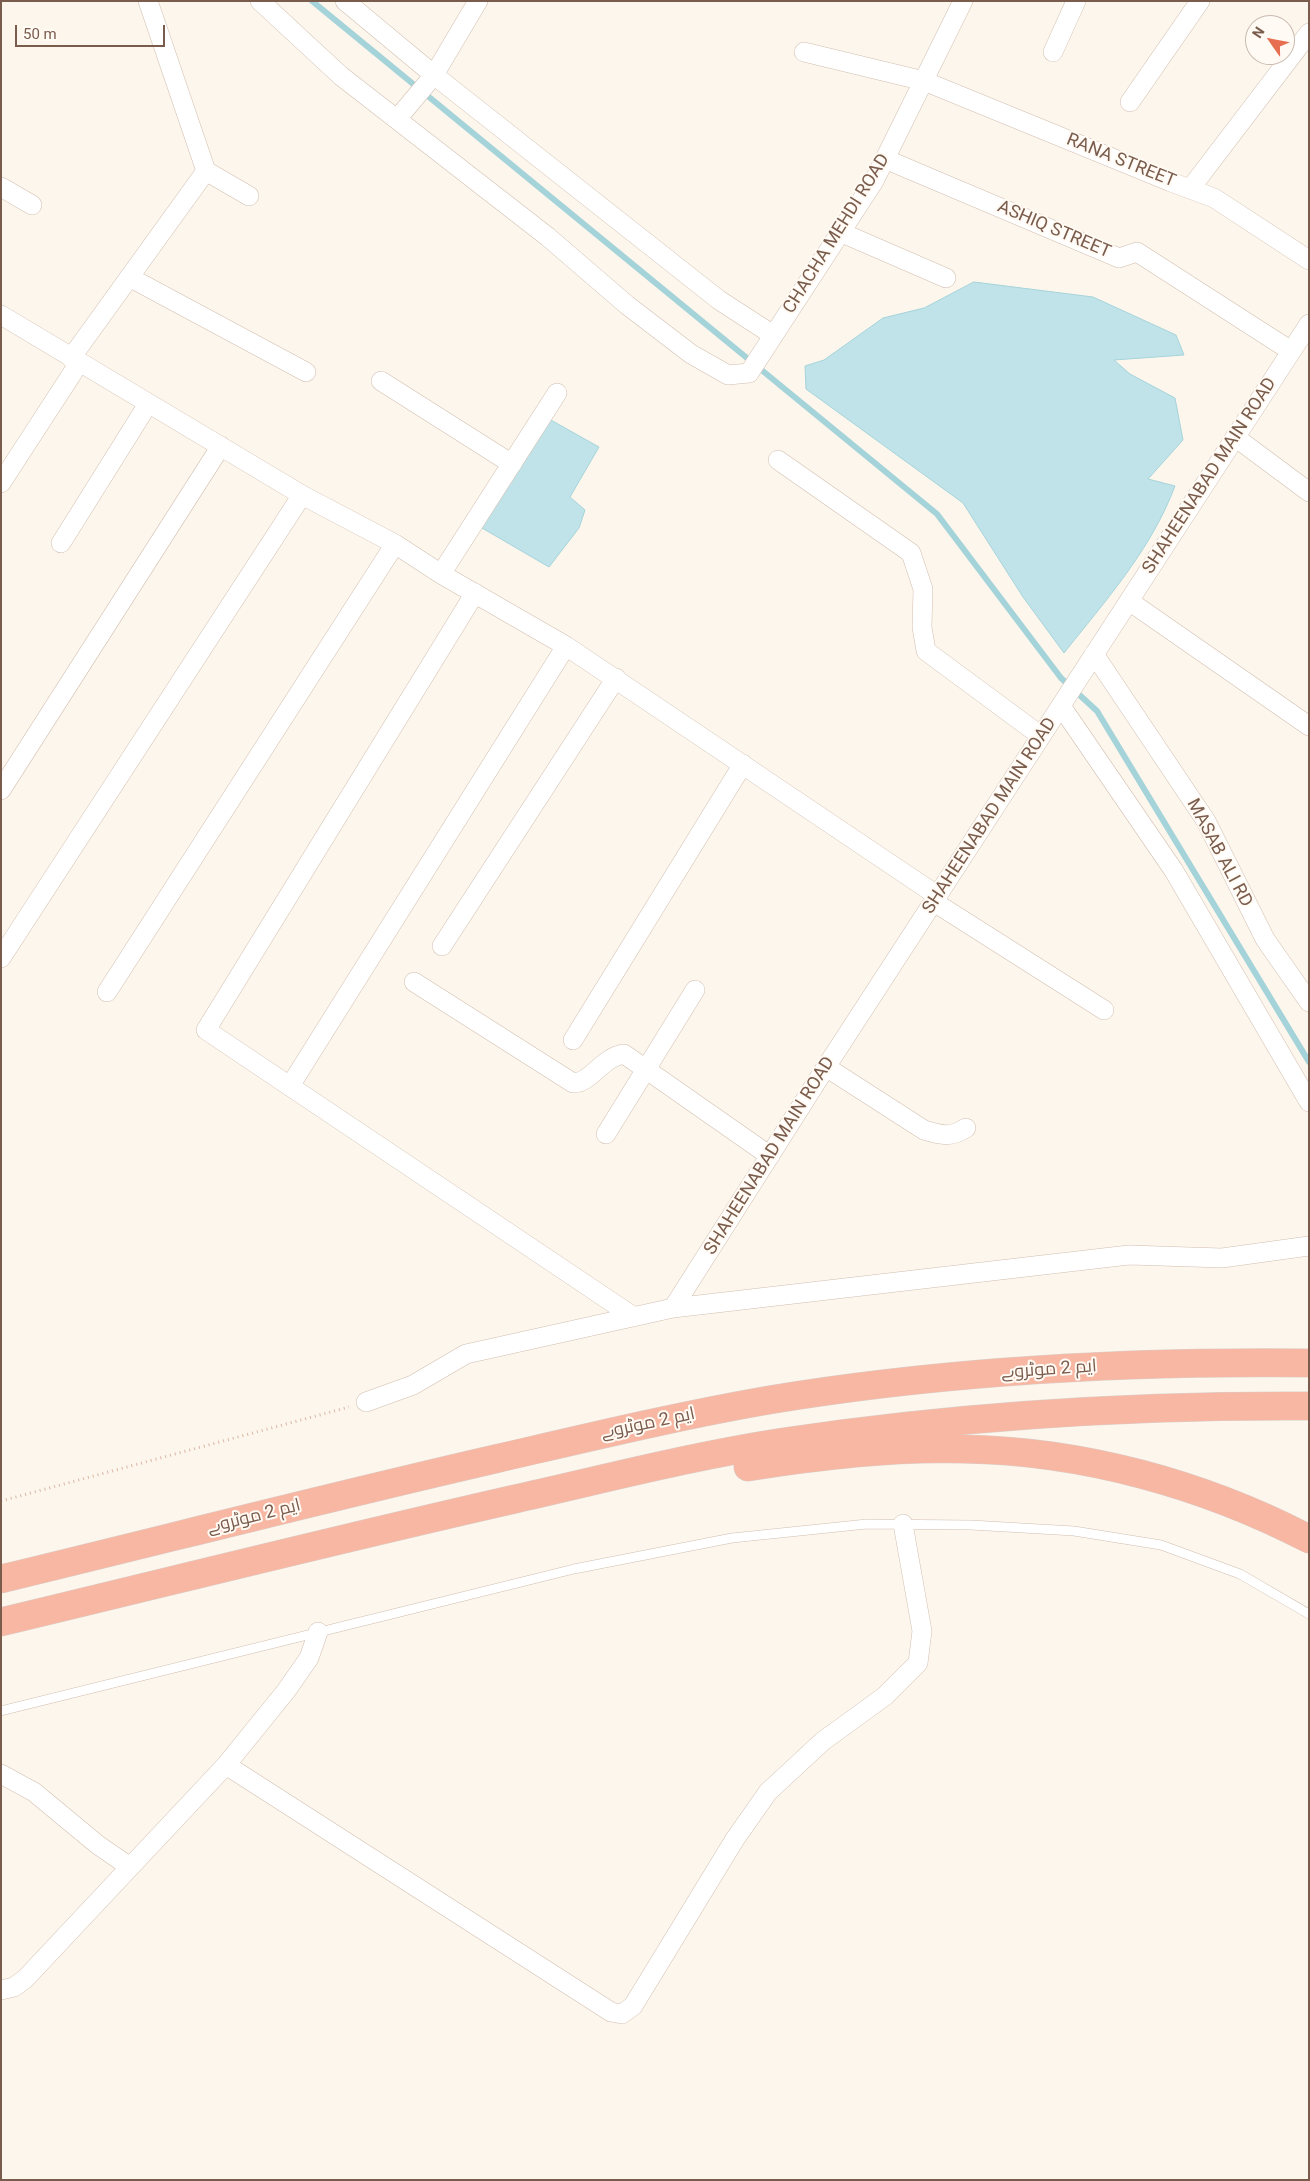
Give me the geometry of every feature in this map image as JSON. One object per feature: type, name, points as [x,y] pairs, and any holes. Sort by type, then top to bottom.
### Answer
[{"type":"highway","points":[[879,1386],[1046,1356],[1309,1346]]},
{"type":"highway","name":"ایم 2 موٹروے","points":[[1,1579],[372,1488],[664,1420],[772,1400],[986,1374],[1222,1362],[1309,1363]]},
{"type":"highway","points":[[1,1622],[382,1529],[676,1462],[779,1443],[883,1428],[1103,1411],[1228,1406],[1309,1406]]},
{"type":"highway","points":[[382,1529],[782,1462],[906,1449],[964,1448],[1030,1453],[1166,1480],[1234,1503],[1309,1538]]},
{"type":"street","points":[[148,1],[206,171],[249,196]]},
{"type":"street","points":[[260,1],[341,76],[397,119],[429,79],[478,1]]},
{"type":"street","points":[[345,1],[429,79],[719,300],[773,335]]},
{"type":"street","name":"CHACHA MEHDI ROAD","points":[[397,119],[548,237],[627,305],[691,354],[728,375],[749,373],[874,181],[962,1]]},
{"type":"street","points":[[1053,52],[1076,1]]},
{"type":"street","points":[[1130,102],[1200,1]]},
{"type":"street","points":[[1190,189],[1309,33]]},
{"type":"street","name":"RANA STREET","points":[[804,52],[924,81],[1214,198],[1309,260]]},
{"type":"street","name":"ASHIQ STREET","points":[[885,159],[1120,258],[1137,252],[1291,351]]},
{"type":"street","points":[[1,483],[75,360],[129,277],[206,171]]},
{"type":"street","points":[[1,188],[32,205]]},
{"type":"street","points":[[840,232],[946,278]]},
{"type":"street","points":[[129,277],[306,372]]},
{"type":"street","points":[[1,315],[302,495],[395,544],[440,574],[566,646],[743,764],[936,899],[1104,1010]]},
{"type":"street","name":"SHAHEENABAD MAIN ROAD","points":[[673,1308],[826,1067],[1309,324]]},
{"type":"street","points":[[381,381],[512,464]]},
{"type":"street","points":[[440,574],[557,393]]},
{"type":"street","points":[[61,543],[148,404]]},
{"type":"street","points":[[1235,437],[1309,492]]},
{"type":"street","points":[[1,790],[221,446]]},
{"type":"street","points":[[778,460],[911,553],[923,588],[922,627],[926,651],[1042,736]]},
{"type":"street","points":[[1,958],[302,495]]},
{"type":"street","points":[[107,992],[395,544]]},
{"type":"street","points":[[475,593],[206,1030],[634,1317]]},
{"type":"street","points":[[1129,601],[1309,726]]},
{"type":"street","points":[[290,1086],[566,646]]},
{"type":"street","name":"MASAB ALI RD","points":[[1094,654],[1206,821],[1265,939],[1309,1002]]},
{"type":"street","points":[[442,946],[616,678]]},
{"type":"street","points":[[1061,706],[1174,871],[1309,1102]]},
{"type":"street","points":[[573,1040],[743,764]]},
{"type":"street","points":[[414,982],[573,1083],[583,1081],[609,1058],[624,1054],[647,1068],[770,1156]]},
{"type":"street","points":[[606,1134],[696,990]]},
{"type":"street","points":[[826,1067],[924,1130],[940,1134],[956,1134],[966,1128]]},
{"type":"street","points":[[366,1402],[413,1385],[466,1354],[673,1308],[1129,1255],[1222,1258],[1309,1246]]},
{"type":"street","points":[[226,1765],[611,2012],[622,2014],[633,2006],[735,1839],[768,1792],[823,1741],[885,1696],[918,1664],[922,1631],[903,1524]]},
{"type":"street","points":[[1,1990],[14,1987],[25,1978],[226,1765],[286,1691],[309,1658],[318,1632]]},
{"type":"street","points":[[1,1774],[34,1792],[98,1845],[130,1867]]},
{"type":"lane","points":[[1,1711],[574,1569],[732,1538],[868,1524],[971,1525],[1074,1531],[1161,1544],[1240,1574],[1309,1614]]},
{"type":"path","points":[[1,1501],[273,1429],[366,1402]]},
{"type":"water","points":[[974,282],[1093,297],[1176,335],[1184,355],[1114,360],[1130,374],[1175,398],[1183,440],[1148,479],[1175,486],[1153,532],[1126,574],[1064,653],[1023,597],[963,503],[806,389],[805,366],[824,360],[883,318],[924,308]]},
{"type":"water","points":[[549,419],[599,447],[570,497],[585,510],[579,528],[549,567],[482,528]]},
{"type":"waterway","points":[[312,1],[937,514],[1061,678],[1097,711],[1309,1062]]}]
